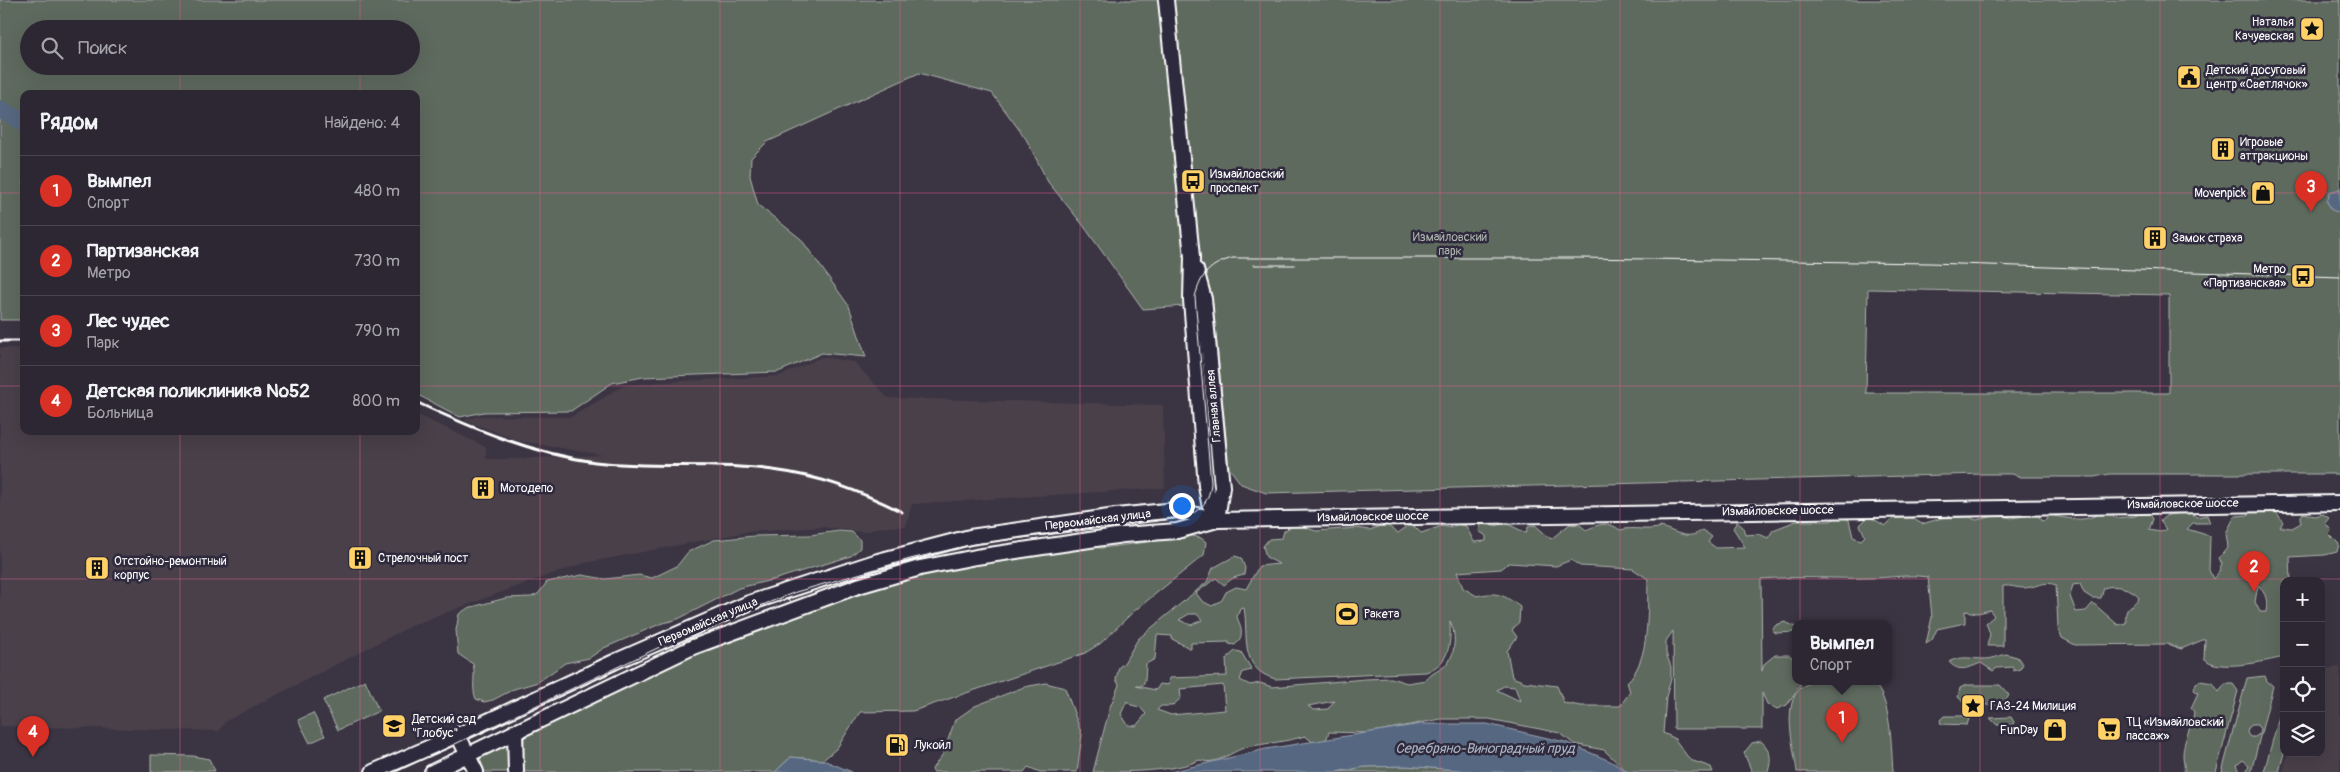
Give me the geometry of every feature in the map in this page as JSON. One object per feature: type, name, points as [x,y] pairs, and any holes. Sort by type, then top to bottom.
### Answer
[{"type":"main road","name":"Главная аллея","points":[[1166,0],[1192,257],[1191,300],[1206,486],[1209,503],[1217,520]]},
{"type":"main road","name":"Главная аллея","points":[[1192,257],[1204,299],[1222,487],[1217,520]]},
{"type":"main road","points":[[1176,510],[1196,504],[1204,495],[1206,486]]},
{"type":"main road","name":"Измайловское шоссе","points":[[1217,520],[2340,502]]},
{"type":"main road","name":"Первомайская улица","points":[[373,772],[458,735],[614,662],[749,603],[878,561],[970,537],[1176,510],[1217,520]]},
{"type":"main road","name":"Первомайская улица","points":[[432,772],[515,730],[693,647],[858,586],[920,568],[976,557],[1123,535],[1176,531],[1217,520]]},
{"type":"main road","points":[[515,730],[516,772]]},
{"type":"main road","points":[[458,735],[476,772]]},
{"type":"shaded area","points":[[0,348],[20,348],[20,435],[420,435],[420,416],[486,447],[486,459],[603,455],[519,441],[464,420],[478,416],[571,417],[623,386],[780,376],[822,357],[854,362],[888,398],[1163,405],[1165,488],[912,504],[906,526],[874,528],[863,532],[822,527],[747,532],[585,563],[413,625],[226,721],[219,731],[0,726]]},
{"type":"shaded area","points":[[2340,667],[2340,772],[2283,772],[2287,757],[2325,757],[2325,669]]},
{"type":"green space","name":"Измайловский парк","points":[[0,0],[2340,0],[2340,474],[2110,474],[2094,477],[2021,477],[2012,474],[1983,474],[1266,493],[1241,484],[1229,468],[1213,304],[1143,309],[1083,225],[1048,182],[1026,139],[992,93],[919,73],[767,142],[751,158],[750,176],[758,205],[801,239],[849,306],[866,357],[822,353],[778,372],[643,377],[612,383],[571,411],[484,412],[460,417],[420,396],[420,90],[20,90],[20,320],[0,320]],"holes":[[[1868,289],[2169,295],[2169,393],[1866,393]]]},
{"type":"green space","points":[[2266,509],[2277,513],[2283,522],[2280,527],[2292,528],[2301,523],[2300,518],[2303,513],[2315,516],[2323,514],[2329,518],[2325,523],[2331,530],[2329,534],[2339,544],[2337,552],[2325,555],[2290,557],[2291,577],[2280,577],[2280,658],[2242,665],[2219,665],[2204,658],[2205,639],[2181,649],[2167,644],[2075,645],[2062,638],[2058,627],[2056,585],[2051,584],[2023,588],[2003,586],[2003,646],[1987,646],[1990,634],[1986,623],[1994,616],[1990,610],[1978,613],[1965,611],[1965,623],[1937,629],[1932,640],[1926,644],[1932,617],[1928,577],[1761,579],[1762,671],[1764,664],[1775,655],[1789,655],[1792,658],[1792,685],[1800,685],[1787,705],[1777,709],[1767,704],[1762,693],[1762,729],[1674,729],[1673,631],[1666,641],[1666,653],[1671,667],[1671,679],[1666,697],[1663,733],[1674,738],[1690,760],[1711,767],[1713,772],[1627,772],[1604,750],[1574,744],[1560,733],[1489,719],[1441,719],[1368,733],[1329,732],[1326,740],[1313,742],[1305,736],[1247,747],[1218,760],[1199,760],[1177,767],[1093,772],[1110,707],[1119,685],[1116,679],[1119,667],[1124,663],[1138,639],[1207,582],[1213,568],[1235,556],[1241,558],[1245,568],[1244,575],[1233,578],[1224,585],[1216,578],[1196,593],[1202,601],[1212,606],[1222,600],[1226,592],[1236,587],[1246,589],[1259,566],[1279,564],[1266,557],[1263,546],[1269,539],[1282,538],[1284,531],[1296,524],[1316,531],[1357,528],[1369,530],[1388,526],[1398,533],[1408,526],[1415,527],[1421,533],[1442,526],[1452,528],[1456,524],[1466,526],[1474,542],[1486,541],[1486,536],[1479,531],[1481,524],[1495,526],[1506,523],[1526,533],[1528,527],[1535,525],[1551,539],[1570,524],[1580,525],[1586,530],[1603,524],[1611,525],[1620,530],[1661,527],[1687,535],[1703,530],[1712,537],[1708,542],[1716,548],[1745,547],[1733,528],[1737,522],[1743,527],[1745,535],[1759,534],[1768,538],[1773,530],[1796,521],[1830,521],[1840,516],[1849,520],[1853,537],[1861,540],[1865,536],[1860,525],[1867,518],[1874,519],[1885,526],[1894,518],[1912,518],[1922,524],[1942,518],[1970,517],[1976,520],[1999,515],[2011,518],[2038,514],[2041,521],[2046,520],[2048,515],[2079,519],[2109,512],[2116,518],[2136,516],[2139,510],[2150,514],[2153,519],[2149,530],[2160,532],[2166,529],[2160,521],[2167,515],[2185,512],[2197,517],[2207,515],[2210,523],[2193,523],[2187,529],[2210,536],[2209,570],[2213,579],[2219,572],[2222,564],[2219,558],[2228,547],[2226,533],[2235,516],[2248,515],[2253,510]],"holes":[[[1571,560],[1580,566],[1633,569],[1648,579],[1644,648],[1635,672],[1627,682],[1630,692],[1620,706],[1581,706],[1564,703],[1557,686],[1525,682],[1512,677],[1507,651],[1517,637],[1512,630],[1519,622],[1520,607],[1500,595],[1477,596],[1463,588],[1457,572],[1501,569],[1509,563],[1556,566]],[[2080,584],[2084,593],[2092,598],[2101,598],[2104,588],[2112,586],[2128,589],[2139,597],[2127,609],[2126,623],[2118,625],[2093,603],[2086,611],[2076,612],[2070,596],[2073,585]],[[2258,585],[2265,594],[2266,612],[2260,612],[2255,602]],[[1244,608],[1246,640],[1250,659],[1263,674],[1275,679],[1426,672],[1440,663],[1447,652],[1450,637],[1450,621],[1453,631],[1453,653],[1448,663],[1426,680],[1407,683],[1391,678],[1272,687],[1260,683],[1250,685],[1240,680],[1243,672],[1252,670],[1241,652],[1235,651],[1226,659],[1227,676],[1169,678],[1168,685],[1160,684],[1156,690],[1136,686],[1142,686],[1145,681],[1146,664],[1155,659],[1157,635],[1172,636],[1172,639],[1191,649],[1191,643],[1229,642],[1229,644],[1235,645],[1241,635],[1241,628],[1237,617],[1240,609]],[[1189,614],[1197,614],[1202,620],[1191,625],[1179,620]],[[1223,685],[1225,710],[1171,715],[1157,710],[1161,706],[1172,706],[1181,698],[1180,689]],[[1504,686],[1515,687],[1520,701],[1497,690]],[[1127,701],[1131,705],[1140,707],[1146,714],[1136,726],[1128,725],[1121,714]],[[1334,701],[1328,709],[1314,710],[1308,706]]]},
{"type":"green space","points":[[839,531],[852,532],[860,540],[860,548],[851,556],[776,579],[739,588],[678,619],[660,624],[604,648],[589,658],[565,663],[538,682],[514,689],[493,700],[484,702],[476,699],[473,664],[458,654],[456,630],[459,614],[468,608],[506,598],[531,597],[538,594],[547,582],[582,575],[605,579],[639,575],[652,578],[677,566],[688,552],[714,540],[754,536],[810,535]]},
{"type":"green space","points":[[1193,536],[1201,538],[1206,542],[1204,555],[1133,612],[1101,643],[1085,653],[913,711],[860,712],[837,748],[823,760],[791,757],[775,772],[523,772],[524,734],[698,652],[905,577],[1008,555],[1081,546],[1102,548]]},
{"type":"green space","points":[[1785,622],[1792,625],[1792,632],[1776,633],[1772,630],[1776,625]]},
{"type":"green space","points":[[2006,654],[2017,657],[2023,664],[2020,669],[2013,671],[2013,667],[1997,668],[1993,671],[1981,663],[1968,668],[1956,668],[1949,662],[1962,658],[1985,659]]},
{"type":"green space","points":[[2265,676],[2267,681],[2273,686],[2251,772],[2246,772],[2249,765],[2243,760],[2237,765],[2240,772],[2222,772],[2247,678]],"holes":[[[2252,725],[2257,725],[2260,729],[2259,734],[2255,737],[2250,737],[2247,733],[2248,728]]]},
{"type":"green space","points":[[365,680],[379,711],[338,730],[323,700]]},
{"type":"green space","points":[[2200,681],[2213,683],[2219,692],[2225,684],[2233,684],[2238,691],[2216,772],[2184,772],[2183,749],[2194,712],[2191,708],[2198,693],[2194,690],[2196,683]]},
{"type":"green space","points":[[1046,683],[1065,688],[1082,735],[1077,772],[1040,772],[1028,767],[1024,772],[933,772],[932,769],[943,754],[955,720],[975,706],[1024,687]]},
{"type":"green space","points":[[1807,685],[1875,685],[1879,689],[1887,711],[1893,772],[1797,772],[1790,720],[1791,707],[1795,696],[1802,687]]},
{"type":"green space","points":[[1966,685],[2000,685],[2009,695],[2005,702],[1999,705],[1967,705],[1958,697],[1960,688]]},
{"type":"green space","points":[[313,713],[325,736],[310,743],[298,720]]},
{"type":"green space","points":[[2280,714],[2280,757],[2283,757],[2279,772],[2264,772]]},
{"type":"green space","points":[[1944,716],[1963,716],[1969,719],[1967,725],[1941,724],[1940,720]]},
{"type":"green space","points":[[2011,717],[2014,722],[2012,726],[1997,725],[1990,718]]},
{"type":"green space","points":[[1761,741],[1770,755],[1768,772],[1752,772],[1744,753],[1752,743]]},
{"type":"green space","points":[[505,743],[509,745],[511,772],[484,772],[480,758],[481,753]]},
{"type":"green space","points":[[151,755],[193,756],[209,759],[215,771],[151,772]]},
{"type":"green space","points":[[1405,766],[1483,772],[1335,772],[1365,767]]},
{"type":"water","points":[[2340,189],[2339,213],[2330,209],[2327,201],[2330,192]]},
{"type":"water","name":"Серебряно-Виноградный пруд","points":[[1421,724],[1487,724],[1565,742],[1610,761],[1628,772],[1483,772],[1405,766],[1365,767],[1335,772],[1170,772],[1266,749]]},
{"type":"water","points":[[791,757],[823,760],[852,772],[775,772]]},
{"type":"waterway","points":[[0,109],[20,121]]},
{"type":"tram line","points":[[396,772],[685,635],[796,592],[910,559],[974,544],[1174,519],[1195,512],[1207,498],[1211,483],[1195,297],[1200,282],[1208,271],[1225,260],[1233,258],[1578,258],[1930,263],[2340,277]]},
{"type":"tram line","points":[[1253,265],[1295,265]]},
{"type":"railway","points":[[0,341],[20,341]]},
{"type":"railway","points":[[420,404],[503,439],[548,453],[617,464],[729,466],[773,470],[807,476],[839,485],[871,497],[902,512]]},
{"type":"place","name":"Наталья Качуевская","points":[[2312,29]]},
{"type":"place","name":"Детский досуговый центр «Светлячок»","points":[[2189,77]]},
{"type":"place","name":"Игровые аттракционы","points":[[2223,149]]},
{"type":"place","name":"Измайловский проспект","points":[[1193,181]]},
{"type":"place","name":"Movenpick","points":[[2263,193]]},
{"type":"place","name":"Лес чудес","points":[[2311,212]]},
{"type":"place","name":"Замок страха","points":[[2155,238]]},
{"type":"place","name":"Метро «Партизанская»","points":[[2303,276]]},
{"type":"place","name":"Мотодепо","points":[[483,488]]},
{"type":"place","name":"Стрелочный пост","points":[[360,558]]},
{"type":"place","name":"Отстойно-ремонтный корпус","points":[[97,568]]},
{"type":"place","name":"Партизанская","points":[[2254,592]]},
{"type":"place","name":"Ракета","points":[[1347,614]]},
{"type":"place","name":"ГАЗ-24 Милиция","points":[[1973,706]]},
{"type":"place","name":"Детский сад \"Глобус\"","points":[[394,726]]},
{"type":"place","name":"ТЦ «Измайловский пассаж»","points":[[2109,729]]},
{"type":"place","name":"FunDay","points":[[2055,730]]},
{"type":"place","name":"Вымпел","points":[[1842,743]]},
{"type":"place","name":"Лукойл","points":[[897,745]]},
{"type":"place","name":"Детская поликлиника №52","points":[[33,757]]}]
